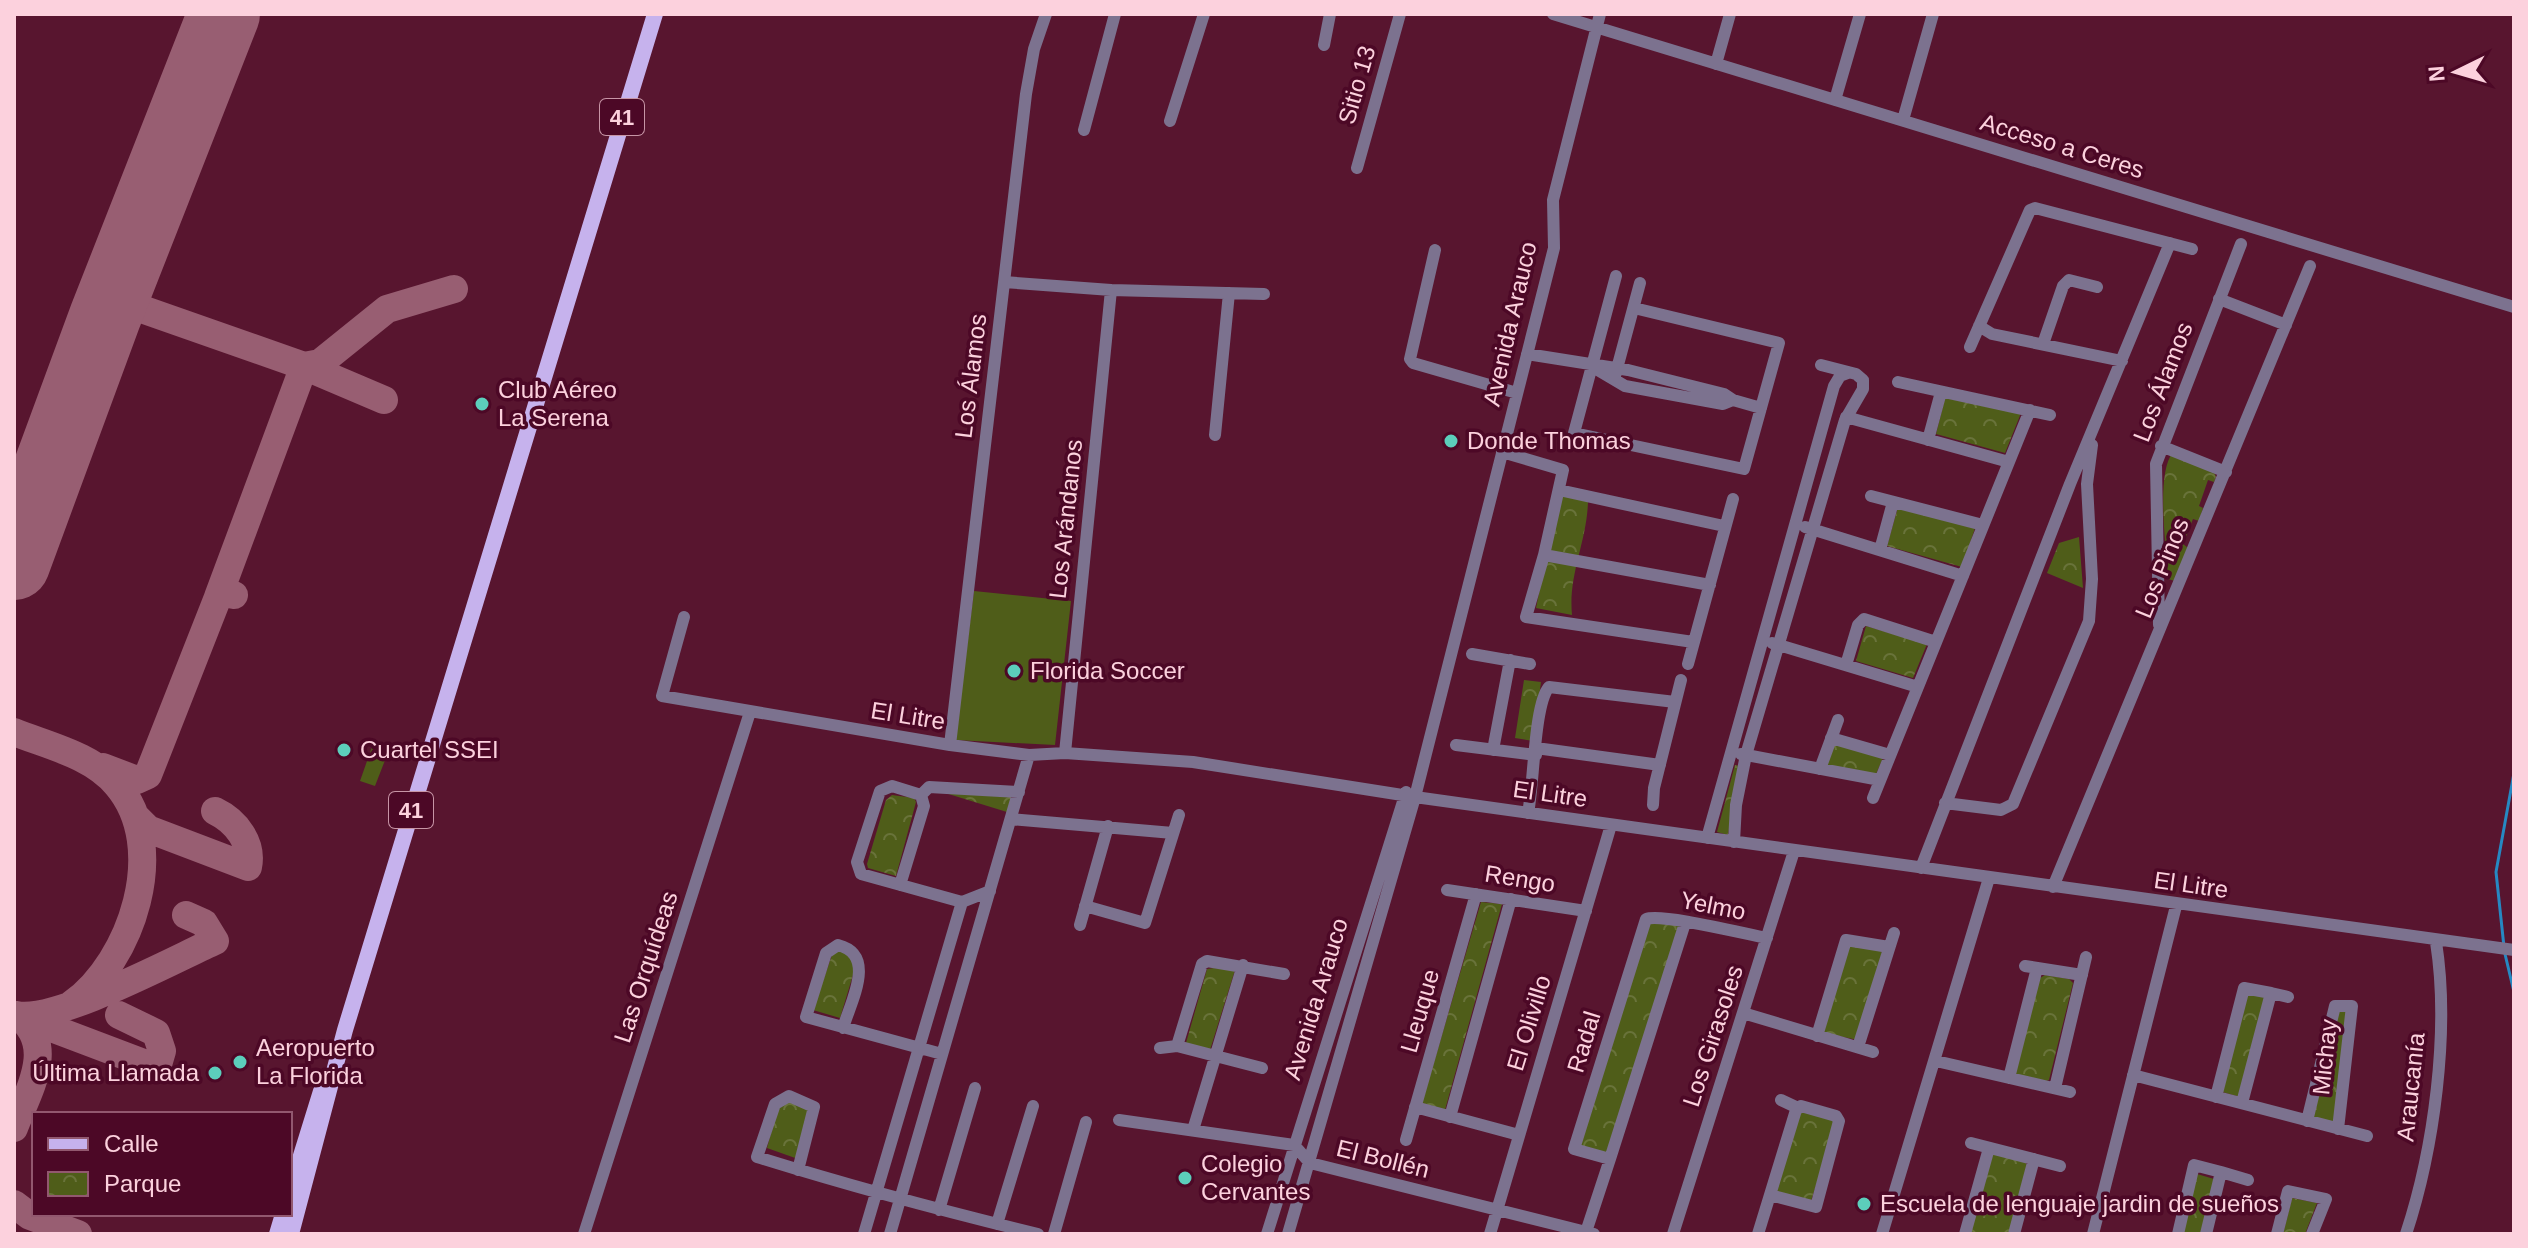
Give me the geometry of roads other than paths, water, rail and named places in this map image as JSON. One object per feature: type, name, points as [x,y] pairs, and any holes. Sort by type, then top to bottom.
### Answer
[{"type":"main road","name":"41","points":[[291,1234],[345,1030],[655,14]]},
{"type":"main road","name":"41","points":[[292,1184],[313,1114],[345,1030]]},
{"type":"street","name":"Los Álamos","points":[[950,745],[1026,94],[1034,49],[1046,14]]},
{"type":"street","points":[[1084,130],[1115,14]]},
{"type":"street","points":[[1170,121],[1204,14]]},
{"type":"street","points":[[1324,45],[1330,14]]},
{"type":"street","name":"Sitio 13","points":[[1357,168],[1400,14]]},
{"type":"street","name":"Acceso a Ceres","points":[[1553,14],[1598,20],[1716,64],[2514,307]]},
{"type":"street","points":[[1716,64],[1730,14]]},
{"type":"street","points":[[1835,100],[1860,14]]},
{"type":"street","points":[[1903,120],[1933,14]]},
{"type":"street","name":"Avenida Arauco","points":[[1267,1234],[1408,796],[1418,783],[1554,248],[1553,200],[1598,20]]},
{"type":"street","points":[[1970,347],[2030,210],[2035,208],[2192,249]]},
{"type":"street","points":[[1921,868],[2070,484],[2170,243]]},
{"type":"street","name":"Los Álamos","points":[[2158,636],[2161,591],[2155,488],[2161,446],[2241,244]]},
{"type":"street","points":[[1435,250],[1410,359],[1413,363],[1517,393]]},
{"type":"street","name":"Los Pinos","points":[[2053,887],[2310,266]]},
{"type":"street","points":[[1616,276],[1574,433],[1744,469],[1779,343],[1634,308]]},
{"type":"street","points":[[2043,344],[2063,286],[2069,280],[2097,287]]},
{"type":"street","points":[[1004,282],[1111,290],[1264,294]]},
{"type":"street","points":[[1615,375],[1640,283]]},
{"type":"street","name":"Los Arándanos","points":[[1065,753],[1111,290]]},
{"type":"street","points":[[1215,435],[1229,293]]},
{"type":"street","points":[[2219,299],[2286,325]]},
{"type":"street","points":[[1979,326],[1992,334],[2122,361]]},
{"type":"street","points":[[1527,354],[1592,366],[1615,375],[1724,394],[1733,400],[1761,408]]},
{"type":"street","points":[[1734,842],[1736,805],[1746,755],[1846,417],[1863,389],[1863,380],[1821,365]]},
{"type":"street","points":[[1707,838],[1834,386],[1840,376],[1848,373]]},
{"type":"street","points":[[1898,382],[2050,415]]},
{"type":"street","points":[[1928,440],[1941,392]]},
{"type":"street","points":[[1873,798],[2030,410]]},
{"type":"street","points":[[1846,417],[2009,462]]},
{"type":"street","points":[[1945,803],[2001,810],[2013,804],[2089,621],[2092,579],[2087,484],[2096,423]]},
{"type":"street","points":[[2161,446],[2226,472]]},
{"type":"street","points":[[1502,452],[1563,470],[1526,617],[1693,642]]},
{"type":"street","points":[[2070,484],[2079,481],[2087,484]]},
{"type":"street","points":[[1559,490],[1724,526]]},
{"type":"street","points":[[1871,496],[1983,525]]},
{"type":"street","points":[[1688,664],[1733,499]]},
{"type":"street","points":[[1880,550],[1893,502]]},
{"type":"street","points":[[1795,523],[1963,576]]},
{"type":"street","points":[[1544,555],[1710,585]]},
{"type":"street","name":"El Litre","points":[[684,617],[662,696],[950,745],[1029,755],[1065,753],[1181,761],[2176,906],[2507,950]]},
{"type":"street","points":[[1846,665],[1858,625],[1864,619],[1936,642]]},
{"type":"street","points":[[1762,640],[1918,687]]},
{"type":"street","points":[[1472,654],[1530,664]]},
{"type":"street","points":[[1493,750],[1510,660]]},
{"type":"street","points":[[1653,805],[1681,680]]},
{"type":"street","points":[[1528,813],[1536,752],[1536,720],[1544,693],[1549,687],[1675,702]]},
{"type":"street","name":"Las Orquídeas","points":[[584,1234],[750,712]]},
{"type":"street","points":[[1820,769],[1838,720]]},
{"type":"street","points":[[1831,738],[1890,755]]},
{"type":"street","points":[[1456,745],[1660,765]]},
{"type":"street","points":[[1730,752],[1880,780]]},
{"type":"street","points":[[890,1234],[1029,755]]},
{"type":"street","points":[[921,795],[892,786],[880,791],[857,862],[861,874],[962,902],[990,891]]},
{"type":"street","points":[[921,795],[929,787],[1019,792]]},
{"type":"street","points":[[900,885],[924,806],[921,795]]},
{"type":"street","name":"Avenida Arauco","points":[[1288,1234],[1310,1163],[1408,796]]},
{"type":"street","points":[[1085,906],[1145,923],[1179,815]]},
{"type":"street","points":[[1011,819],[1173,833]]},
{"type":"street","name":"El Olivillo","points":[[1490,1234],[1611,825]]},
{"type":"street","points":[[1080,925],[1108,826]]},
{"type":"street","name":"Los Girasoles","points":[[1673,1234],[1794,851]]},
{"type":"street","points":[[1882,1234],[1989,878]]},
{"type":"street","name":"Rengo","points":[[1447,890],[1586,911]]},
{"type":"street","name":"Lleuque","points":[[1406,1140],[1476,894]]},
{"type":"street","points":[[1450,1117],[1511,899]]},
{"type":"street","points":[[864,1234],[962,902]]},
{"type":"street","points":[[2093,1234],[2176,906]]},
{"type":"street","name":"Yelmo","points":[[1652,917],[1767,938]]},
{"type":"street","name":"Radal","points":[[1610,1159],[1574,1149],[1646,919],[1652,917]]},
{"type":"street","points":[[1590,1233],[1610,1159],[1685,923]]},
{"type":"street","points":[[1858,1047],[1894,933]]},
{"type":"street","points":[[1829,940],[1889,947]]},
{"type":"street","name":"Araucanía","points":[[2406,1234],[2429,1140],[2437,1074],[2439,1002],[2436,942]]},
{"type":"street","points":[[1817,1036],[1845,943]]},
{"type":"street","points":[[843,1028],[860,970],[860,959],[850,948],[838,945],[826,953],[806,1017],[843,1028],[942,1054]]},
{"type":"street","points":[[2055,1088],[2086,957]]},
{"type":"street","points":[[1177,1046],[1202,964],[1211,959],[1284,974]]},
{"type":"street","points":[[1193,1130],[1243,965]]},
{"type":"street","points":[[2009,1078],[2031,967],[2082,975]]},
{"type":"street","name":"Michay","points":[[2216,1097],[2244,988],[2288,997]]},
{"type":"street","points":[[2242,1103],[2271,993]]},
{"type":"street","name":"Michay","points":[[2307,1121],[2329,1004],[2352,1006],[2338,1129]]},
{"type":"street","points":[[1743,1013],[1873,1052]]},
{"type":"street","points":[[1160,1048],[1177,1046],[1262,1068]]},
{"type":"street","points":[[1936,1061],[2070,1092]]},
{"type":"street","name":"Michay","points":[[2133,1075],[2367,1136]]},
{"type":"street","points":[[939,1210],[975,1088]]},
{"type":"street","points":[[798,1170],[814,1107],[789,1096],[775,1104],[757,1157],[798,1170],[900,1200],[1038,1234]]},
{"type":"street","points":[[1770,1195],[1816,1207],[1838,1125],[1836,1116],[1781,1100]]},
{"type":"street","points":[[997,1224],[1033,1106]]},
{"type":"street","points":[[1415,1107],[1519,1135]]},
{"type":"street","points":[[1758,1234],[1800,1107]]},
{"type":"street","points":[[1119,1120],[1294,1145]]},
{"type":"street","points":[[1054,1234],[1086,1122]]},
{"type":"street","points":[[1971,1143],[2060,1166]]},
{"type":"street","name":"El Bollén","points":[[1294,1145],[1310,1163],[1590,1233]]},
{"type":"street","points":[[1965,1234],[1989,1148]]},
{"type":"street","points":[[2014,1234],[2034,1159]]},
{"type":"street","points":[[2178,1234],[2194,1165],[2248,1180]]},
{"type":"street","points":[[2206,1234],[2221,1172]]},
{"type":"street","points":[[2277,1234],[2292,1176]]},
{"type":"street","points":[[2288,1191],[2323,1199],[2337,1198]]},
{"type":"street","points":[[2312,1234],[2323,1199]]},
{"type":"waterway","points":[[2504,947],[2496,872],[2514,773]]},
{"type":"waterway","points":[[2505,954],[2514,992]]},
{"type":"place","name":"Club Aéreo La Serena","points":[[482,404]]},
{"type":"place","name":"Donde Thomas","points":[[1451,441]]},
{"type":"place","name":"Florida Soccer","points":[[1014,671]]},
{"type":"place","name":"Cuartel SSEI","points":[[344,750]]},
{"type":"place","name":"Aeropuerto La Florida","points":[[240,1062]]},
{"type":"place","name":"Última Llamada","points":[[215,1073]]},
{"type":"place","name":"Colegio Cervantes","points":[[1185,1178]]},
{"type":"place","name":"Escuela de lenguaje jardin de sueños","points":[[1864,1204]]}]
